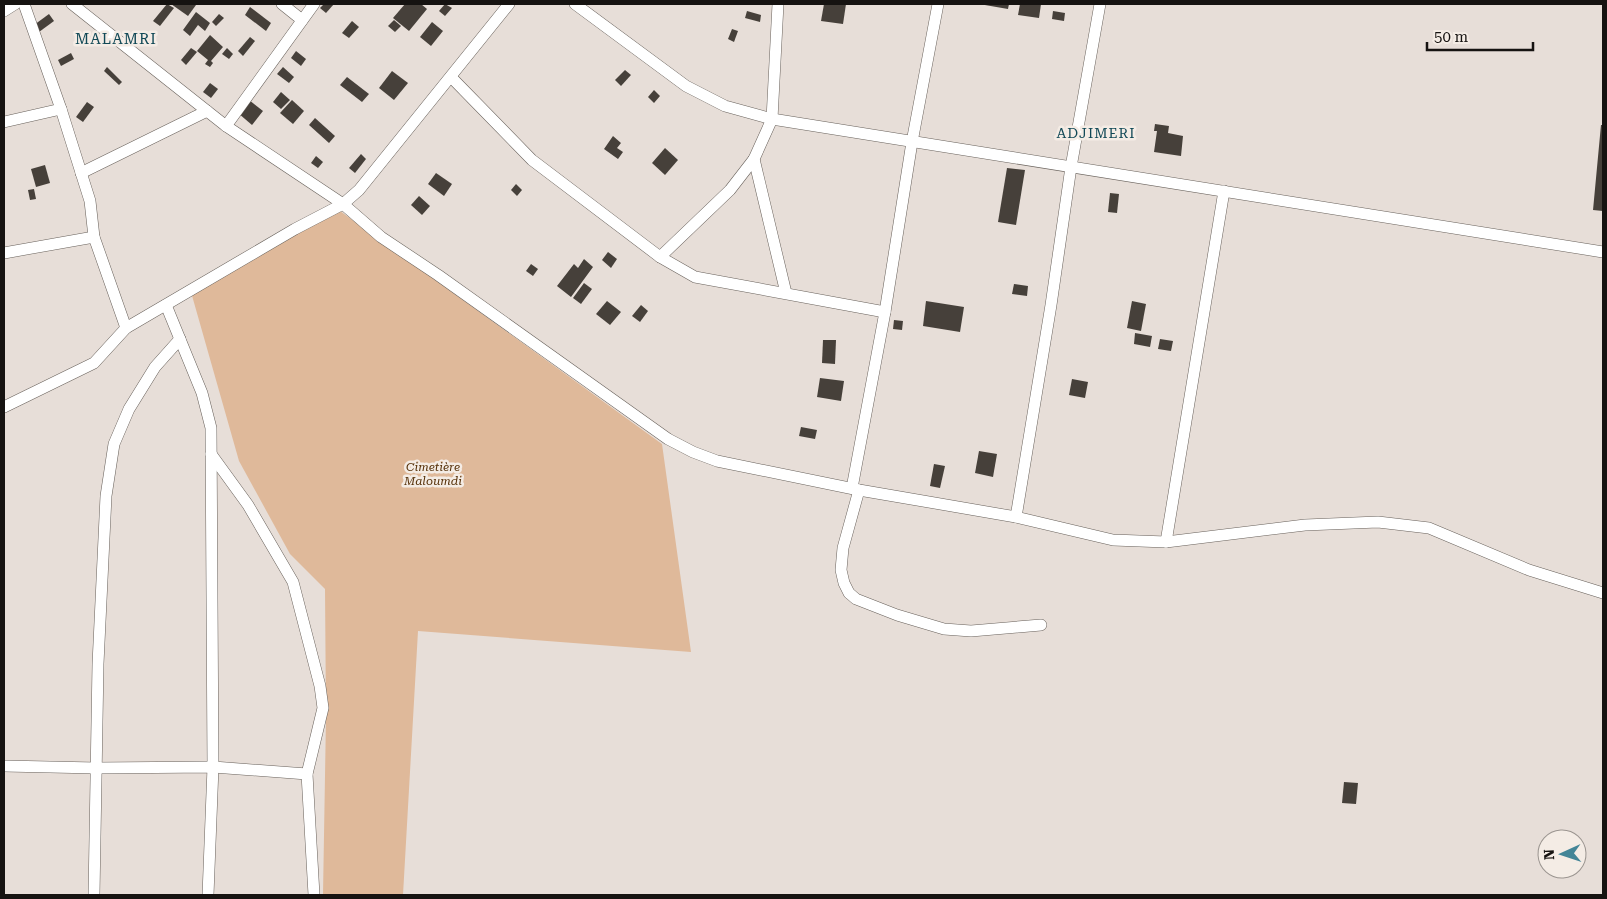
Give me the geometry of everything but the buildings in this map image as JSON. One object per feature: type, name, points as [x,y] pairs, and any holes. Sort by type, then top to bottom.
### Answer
[{"type":"street","points":[[4,10],[15,4]]},
{"type":"street","points":[[24,4],[61,109],[90,201],[94,237],[126,328]]},
{"type":"street","points":[[72,4],[226,126],[343,204],[381,236],[446,280],[668,439],[693,452],[717,461],[856,489],[1016,517],[1113,540],[1166,542],[1305,525],[1386,522],[1429,528],[1529,570],[1603,592]]},
{"type":"street","points":[[282,4],[302,20]]},
{"type":"street","points":[[226,126],[314,4]]},
{"type":"street","points":[[4,407],[94,364],[126,328],[343,204],[359,190],[509,4]]},
{"type":"street","points":[[575,4],[686,86],[725,106],[772,119],[1603,252]]},
{"type":"street","points":[[660,257],[730,190],[754,159],[772,119],[778,4]]},
{"type":"street","points":[[938,4],[912,142],[856,489],[841,570],[849,593],[856,599],[897,615],[944,629],[971,630],[1041,625]]},
{"type":"street","points":[[1016,517],[1051,305],[1071,167],[1100,4]]},
{"type":"street","points":[[451,77],[532,160],[660,257],[695,277],[885,312]]},
{"type":"street","points":[[4,122],[61,109]]},
{"type":"street","points":[[81,173],[207,111]]},
{"type":"street","points":[[754,159],[786,293]]},
{"type":"street","points":[[1166,542],[1224,191]]},
{"type":"street","points":[[4,253],[94,237]]},
{"type":"street","points":[[166,305],[202,393],[211,428],[213,766],[208,895]]},
{"type":"street","points":[[94,895],[99,654],[106,496],[114,444],[129,409],[155,367],[180,339]]},
{"type":"street","points":[[211,454],[248,505],[293,582],[320,686],[323,708],[307,774],[314,895]]},
{"type":"street","points":[[4,766],[96,768],[213,766],[307,774]]},
{"type":"green space","name":"Cimetière Maloumdi","points":[[340,211],[662,444],[691,652],[418,631],[403,895],[323,895],[326,717],[325,589],[290,554],[239,461],[189,285]]},
{"type":"district","name":"MALAMRI","points":[[116,39]]},
{"type":"district","name":"ADJIMERI","points":[[1096,133]]}]
